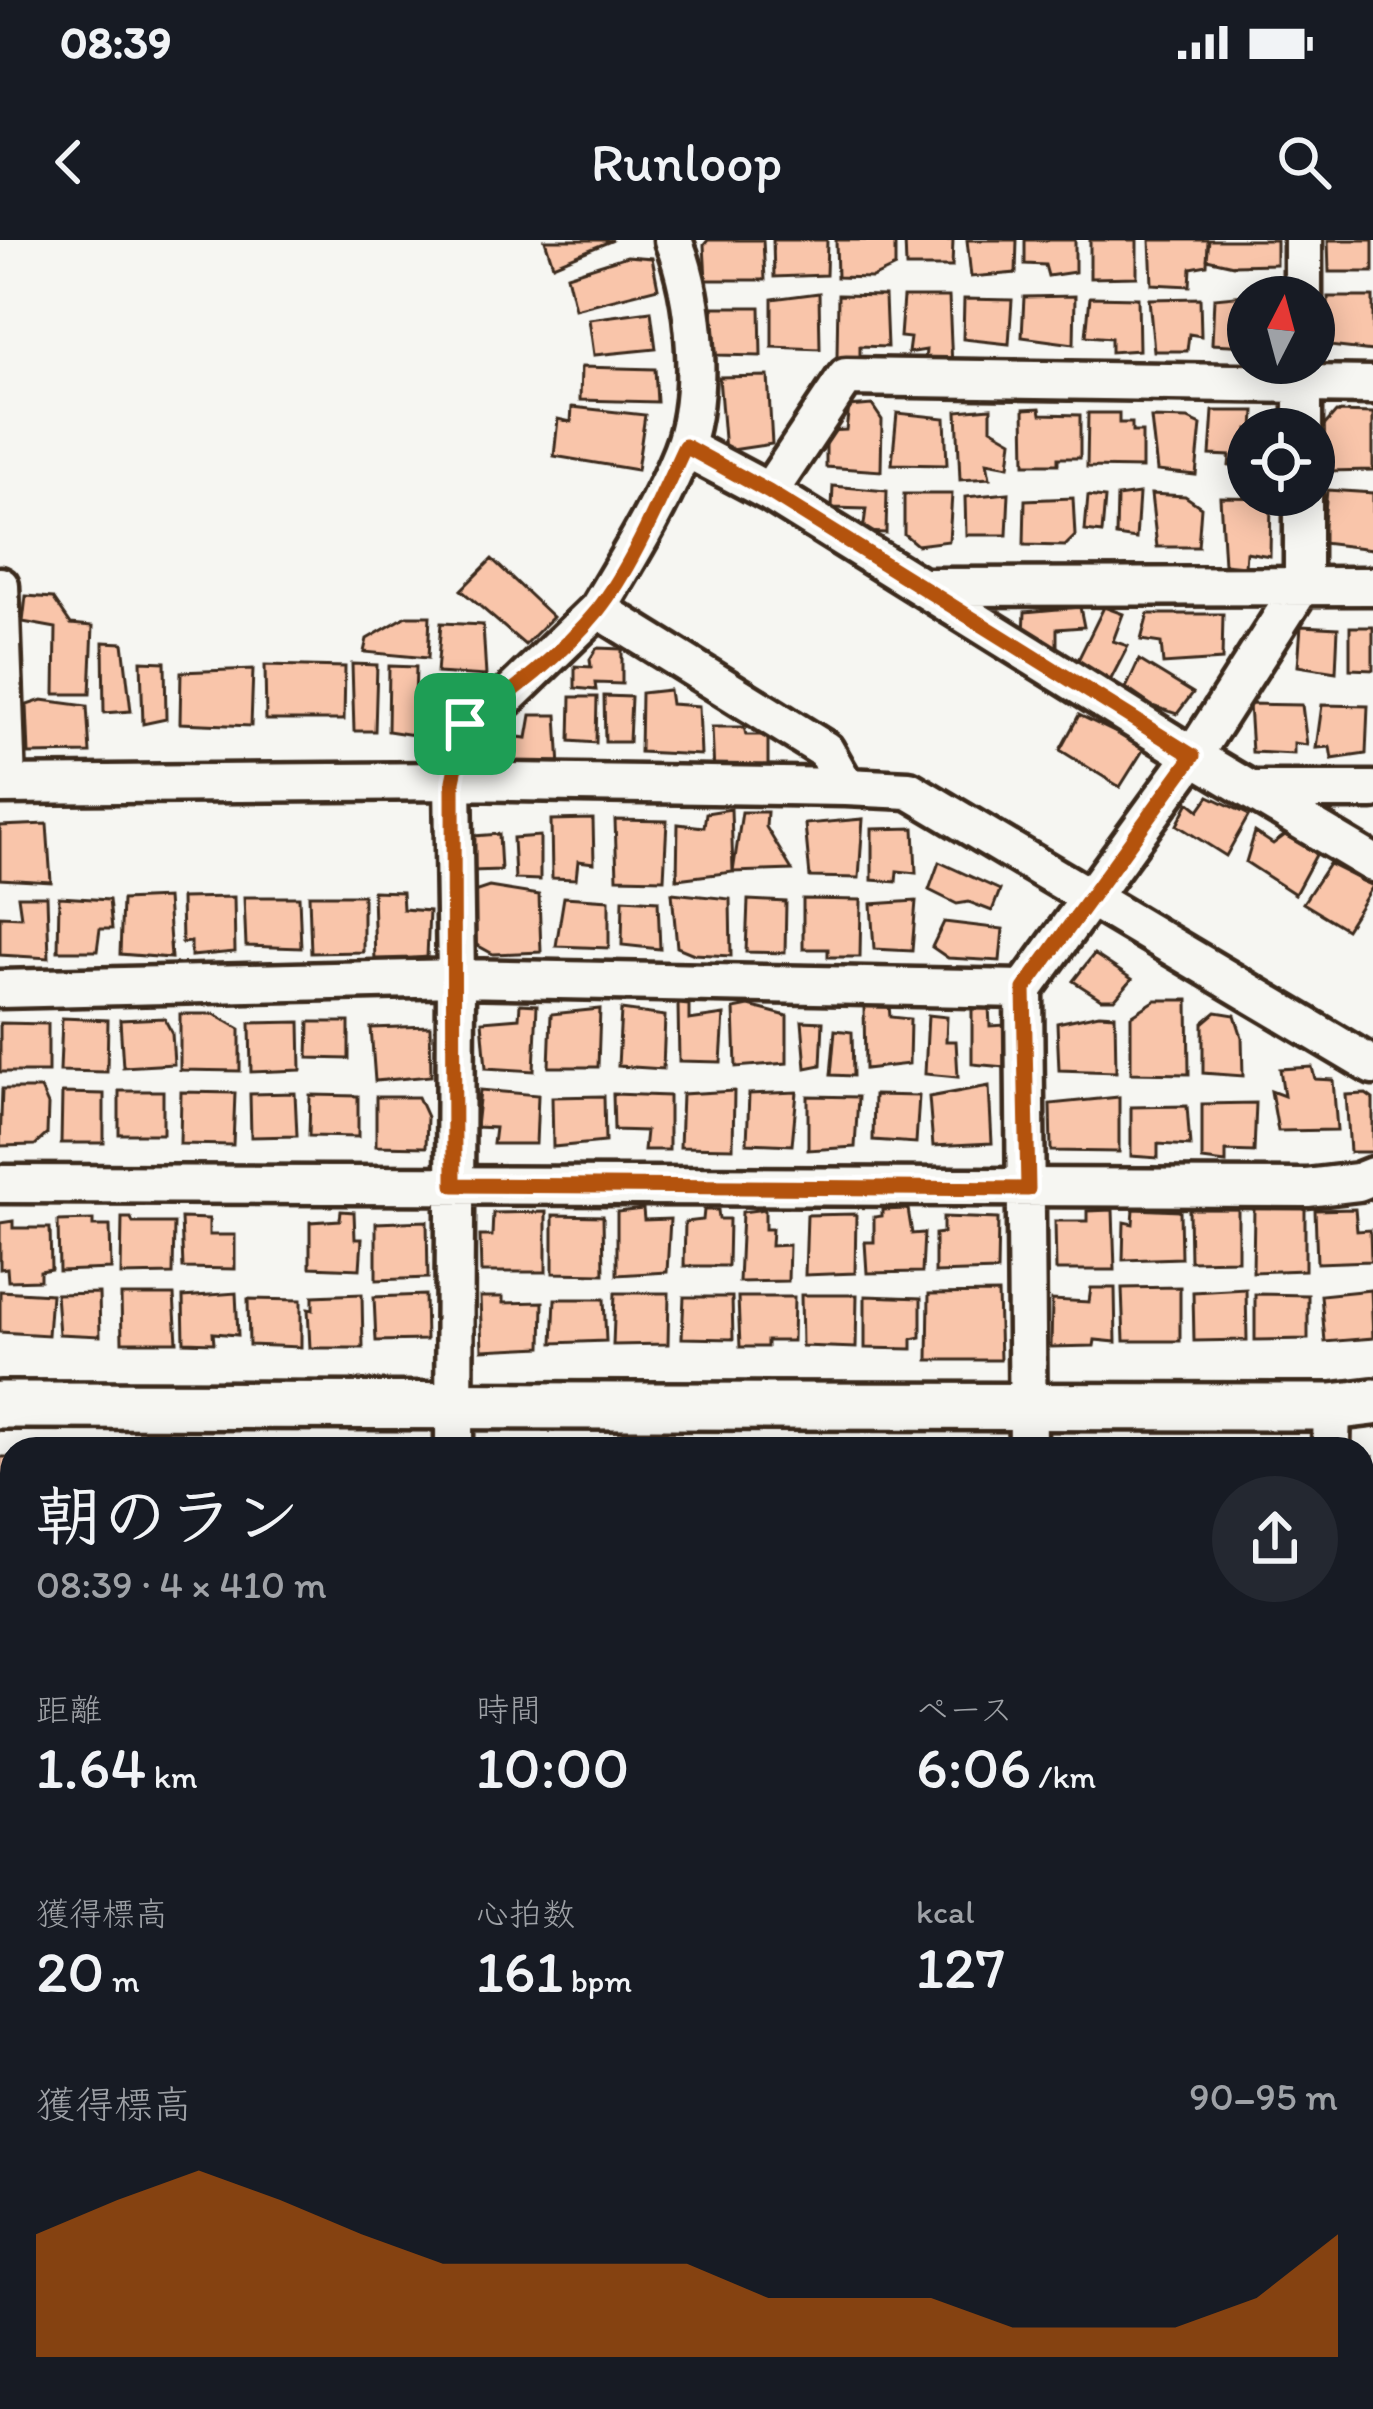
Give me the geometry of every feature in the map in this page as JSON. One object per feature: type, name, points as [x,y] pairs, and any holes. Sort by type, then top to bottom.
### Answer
[{"type":"street","points":[[454,1428],[453,781],[465,724],[506,698],[598,609],[653,515],[685,446],[696,364],[693,307],[673,240]]},
{"type":"street","points":[[1303,240],[1303,276]]},
{"type":"street","points":[[769,492],[845,376],[1227,373]]},
{"type":"street","points":[[1335,378],[1373,385]]},
{"type":"street","points":[[685,446],[769,492],[1373,863]]},
{"type":"street","points":[[1028,1428],[1024,989],[1193,756],[1303,584],[1303,516]]},
{"type":"street","points":[[0,585],[4,785],[453,781],[908,790],[1373,1066]]},
{"type":"street","points":[[922,587],[1373,586]]},
{"type":"street","points":[[598,609],[825,750],[846,787]]},
{"type":"street","points":[[1250,790],[1373,790]]},
{"type":"street","points":[[0,989],[456,978],[1024,989]]},
{"type":"street","points":[[0,1184],[1307,1188],[1373,1176]]},
{"type":"street","points":[[0,1405],[454,1428],[1028,1428],[1345,1420]]},
{"type":"building","points":[[545,240],[613,240],[553,265]]},
{"type":"building","points":[[708,240],[763,240],[765,280],[706,280],[704,245]]},
{"type":"building","points":[[773,240],[827,240],[826,275],[774,277]]},
{"type":"building","points":[[836,240],[895,240],[895,267],[872,278],[837,277]]},
{"type":"building","points":[[905,240],[953,240],[952,267],[906,267]]},
{"type":"building","points":[[967,240],[1017,240],[1016,273],[971,277]]},
{"type":"building","points":[[1025,240],[1075,240],[1075,272],[1048,276],[1045,265],[1025,264]]},
{"type":"building","points":[[1090,240],[1137,240],[1137,277],[1090,278]]},
{"type":"building","points":[[1150,240],[1208,240],[1207,265],[1191,268],[1190,286],[1152,284]]},
{"type":"building","points":[[1209,240],[1276,240],[1276,264],[1233,265],[1207,259]]},
{"type":"building","points":[[1328,240],[1373,240],[1373,272],[1329,272]]},
{"type":"building","points":[[627,256],[652,258],[658,288],[575,309],[567,275]]},
{"type":"building","points":[[819,293],[820,349],[772,347],[772,299]]},
{"type":"building","points":[[838,295],[885,296],[887,347],[860,346],[860,358],[837,357]]},
{"type":"building","points":[[1075,296],[1074,344],[1022,337],[1024,297]]},
{"type":"building","points":[[903,297],[949,297],[952,367],[924,369],[926,350],[908,353],[910,338],[900,337]]},
{"type":"building","points":[[1090,297],[1138,298],[1139,350],[1111,352],[1111,338],[1086,336]]},
{"type":"building","points":[[1227,297],[1227,345],[1212,344],[1214,298]]},
{"type":"building","points":[[1335,297],[1373,297],[1373,351],[1335,347]]},
{"type":"building","points":[[1200,298],[1201,336],[1189,334],[1187,351],[1154,351],[1149,299]]},
{"type":"building","points":[[964,299],[1012,300],[1009,344],[963,339]]},
{"type":"building","points":[[713,307],[760,307],[761,356],[716,355]]},
{"type":"building","points":[[651,311],[656,349],[594,355],[589,319]]},
{"type":"building","points":[[581,367],[655,369],[657,402],[580,400]]},
{"type":"building","points":[[768,376],[772,444],[725,451],[719,377]]},
{"type":"building","points":[[872,405],[882,420],[881,471],[826,467],[826,431],[846,430],[849,407]]},
{"type":"building","points":[[572,407],[645,415],[637,470],[554,456],[558,419],[571,422]]},
{"type":"building","points":[[991,408],[991,428],[1012,440],[1009,466],[987,462],[990,478],[960,480],[957,411]]},
{"type":"building","points":[[1040,408],[1041,414],[1080,415],[1080,458],[1025,464],[1024,409]]},
{"type":"building","points":[[1213,411],[1227,411],[1227,456],[1210,455]]},
{"type":"building","points":[[897,413],[945,418],[947,465],[892,464]]},
{"type":"building","points":[[1088,413],[1119,413],[1119,423],[1132,423],[1132,432],[1142,432],[1142,468],[1087,467]]},
{"type":"building","points":[[1335,413],[1373,413],[1373,470],[1335,471]]},
{"type":"building","points":[[1151,418],[1188,419],[1201,425],[1196,475],[1157,471]]},
{"type":"building","points":[[833,486],[887,491],[886,533],[863,532],[866,509],[832,508]]},
{"type":"building","points":[[1335,491],[1373,493],[1373,549],[1322,543],[1325,516],[1335,516]]},
{"type":"building","points":[[1009,493],[1007,535],[966,535],[965,497]]},
{"type":"building","points":[[904,494],[952,494],[949,541],[917,545],[904,534]]},
{"type":"building","points":[[1139,494],[1136,539],[1116,536],[1117,497]]},
{"type":"building","points":[[1151,494],[1185,496],[1201,507],[1198,547],[1157,547]]},
{"type":"building","points":[[1088,496],[1105,498],[1102,533],[1085,531]]},
{"type":"building","points":[[1220,497],[1227,497],[1227,516],[1271,516],[1270,556],[1246,552],[1245,566],[1224,564]]},
{"type":"building","points":[[1073,498],[1075,536],[1065,546],[1024,545],[1025,500]]},
{"type":"building","points":[[492,559],[553,617],[525,645],[461,590]]},
{"type":"building","points":[[26,596],[53,598],[71,624],[93,626],[90,694],[55,694],[56,628],[23,622]]},
{"type":"building","points":[[1080,607],[1084,627],[1057,629],[1057,647],[1039,648],[1037,637],[1024,635],[1025,612]]},
{"type":"building","points":[[1104,607],[1123,614],[1113,641],[1128,646],[1110,681],[1076,664]]},
{"type":"building","points":[[1148,614],[1223,614],[1222,660],[1163,664],[1161,643],[1141,640]]},
{"type":"building","points":[[407,616],[430,616],[428,658],[364,652],[367,639]]},
{"type":"building","points":[[441,623],[483,625],[486,676],[437,673]]},
{"type":"building","points":[[1301,626],[1338,628],[1336,672],[1298,666]]},
{"type":"building","points":[[1350,627],[1373,627],[1373,670],[1350,669]]},
{"type":"building","points":[[103,642],[123,643],[131,711],[104,713]]},
{"type":"building","points":[[597,648],[622,649],[622,684],[595,683],[596,690],[575,688],[575,666],[591,667]]},
{"type":"building","points":[[1139,660],[1193,693],[1177,714],[1152,706],[1126,688]]},
{"type":"building","points":[[141,661],[165,662],[166,719],[143,724]]},
{"type":"building","points":[[352,664],[377,665],[375,731],[354,731]]},
{"type":"building","points":[[265,665],[345,667],[344,720],[266,720]]},
{"type":"building","points":[[389,666],[416,667],[414,735],[388,731]]},
{"type":"building","points":[[253,669],[251,726],[180,723],[181,672]]},
{"type":"building","points":[[669,690],[671,704],[699,706],[701,755],[640,752],[641,693]]},
{"type":"building","points":[[604,696],[631,697],[629,742],[605,742]]},
{"type":"building","points":[[571,697],[597,697],[596,743],[570,741]]},
{"type":"building","points":[[42,700],[87,706],[90,753],[29,754],[27,705]]},
{"type":"building","points":[[1249,704],[1302,705],[1307,745],[1294,743],[1294,754],[1252,752]]},
{"type":"building","points":[[1322,705],[1368,706],[1366,754],[1332,759],[1330,747],[1316,748]]},
{"type":"building","points":[[531,715],[557,715],[560,768],[504,766],[499,735],[527,738]]},
{"type":"building","points":[[1079,715],[1145,747],[1120,787],[1060,750]]},
{"type":"building","points":[[712,727],[744,727],[746,735],[768,735],[768,772],[714,774]]},
{"type":"building","points":[[1209,796],[1249,815],[1226,856],[1177,825],[1189,802],[1199,810]]},
{"type":"building","points":[[731,809],[733,872],[677,879],[678,824],[704,827],[706,813]]},
{"type":"building","points":[[742,812],[767,812],[766,827],[792,870],[733,872]]},
{"type":"building","points":[[593,819],[594,863],[578,861],[576,879],[552,878],[551,820]]},
{"type":"building","points":[[863,819],[859,878],[810,877],[805,824]]},
{"type":"building","points":[[615,820],[667,821],[664,879],[617,878]]},
{"type":"building","points":[[47,824],[51,882],[0,879],[0,826]]},
{"type":"building","points":[[914,828],[916,873],[897,871],[896,882],[872,880],[872,829]]},
{"type":"building","points":[[1255,832],[1273,844],[1285,835],[1317,853],[1295,894],[1246,862]]},
{"type":"building","points":[[499,834],[501,870],[471,871],[474,836]]},
{"type":"building","points":[[540,836],[540,880],[515,879],[513,838]]},
{"type":"building","points":[[939,862],[1000,890],[992,911],[969,902],[957,904],[929,890]]},
{"type":"building","points":[[1329,864],[1373,886],[1346,929],[1303,903]]},
{"type":"building","points":[[489,887],[539,895],[541,952],[493,954],[475,944],[474,892]]},
{"type":"building","points":[[373,891],[402,892],[403,909],[429,911],[427,957],[375,962]]},
{"type":"building","points":[[672,893],[730,899],[731,956],[694,954],[677,947]]},
{"type":"building","points":[[309,895],[363,895],[363,952],[311,953]]},
{"type":"building","points":[[18,896],[47,896],[49,958],[0,955],[0,916],[21,917]]},
{"type":"building","points":[[59,897],[109,900],[112,929],[100,929],[97,951],[58,951]]},
{"type":"building","points":[[234,897],[235,952],[191,956],[191,942],[182,943],[181,898]]},
{"type":"building","points":[[244,897],[299,897],[301,948],[246,946]]},
{"type":"building","points":[[564,897],[609,900],[609,948],[556,946]]},
{"type":"building","points":[[167,898],[171,958],[120,954],[122,900]]},
{"type":"building","points":[[623,899],[658,901],[660,949],[622,945]]},
{"type":"building","points":[[803,899],[861,900],[860,957],[828,957],[828,949],[803,949]]},
{"type":"building","points":[[748,900],[786,902],[785,953],[746,952]]},
{"type":"building","points":[[916,901],[912,951],[874,949],[871,904]]},
{"type":"building","points":[[944,922],[1003,929],[1000,961],[948,958],[932,947]]},
{"type":"building","points":[[1094,954],[1132,979],[1115,999],[1101,999],[1073,981]]},
{"type":"building","points":[[1156,1000],[1188,1000],[1189,1074],[1131,1073],[1131,1016]]},
{"type":"building","points":[[520,1004],[537,1005],[534,1071],[486,1068],[482,1021],[519,1018]]},
{"type":"building","points":[[678,1004],[689,1005],[689,1020],[724,1015],[721,1062],[679,1061]]},
{"type":"building","points":[[889,1005],[890,1017],[910,1019],[909,1064],[865,1069],[864,1006]]},
{"type":"building","points":[[749,1006],[787,1016],[787,1063],[736,1067],[734,1009]]},
{"type":"building","points":[[989,1006],[990,1026],[1006,1025],[1005,1067],[972,1064],[972,1008]]},
{"type":"building","points":[[600,1009],[598,1067],[549,1067],[551,1014]]},
{"type":"building","points":[[621,1010],[665,1016],[663,1069],[618,1066]]},
{"type":"building","points":[[1216,1012],[1235,1015],[1242,1037],[1243,1076],[1203,1073],[1203,1023]]},
{"type":"building","points":[[180,1014],[214,1014],[240,1029],[240,1071],[180,1070]]},
{"type":"building","points":[[928,1015],[947,1017],[946,1041],[956,1041],[958,1077],[925,1074]]},
{"type":"building","points":[[1115,1015],[1116,1072],[1059,1070],[1057,1023]]},
{"type":"building","points":[[62,1018],[108,1020],[107,1072],[60,1071]]},
{"type":"building","points":[[164,1018],[172,1033],[174,1064],[123,1067],[120,1020]]},
{"type":"building","points":[[802,1021],[823,1022],[821,1065],[806,1068]]},
{"type":"building","points":[[300,1022],[301,1070],[251,1072],[250,1023]]},
{"type":"building","points":[[309,1022],[349,1022],[349,1059],[308,1058]]},
{"type":"building","points":[[0,1023],[48,1024],[48,1072],[0,1072]]},
{"type":"building","points":[[430,1026],[431,1076],[375,1081],[371,1028]]},
{"type":"building","points":[[835,1030],[852,1032],[853,1076],[831,1075]]},
{"type":"building","points":[[1312,1067],[1315,1079],[1333,1080],[1337,1130],[1278,1131],[1271,1091],[1284,1096],[1280,1069]]},
{"type":"building","points":[[989,1086],[992,1143],[933,1146],[929,1097]]},
{"type":"building","points":[[2,1089],[41,1089],[48,1105],[47,1134],[35,1145],[0,1146]]},
{"type":"building","points":[[480,1090],[538,1095],[536,1144],[493,1144],[495,1128],[476,1127]]},
{"type":"building","points":[[119,1091],[163,1091],[163,1134],[119,1134]]},
{"type":"building","points":[[734,1091],[733,1148],[680,1147],[682,1094]]},
{"type":"building","points":[[181,1092],[235,1093],[233,1145],[180,1144]]},
{"type":"building","points":[[797,1092],[792,1145],[747,1143],[749,1094]]},
{"type":"building","points":[[62,1093],[104,1094],[104,1143],[61,1143]]},
{"type":"building","points":[[295,1093],[297,1136],[251,1137],[250,1094]]},
{"type":"building","points":[[613,1094],[669,1096],[669,1150],[644,1150],[646,1131],[614,1130]]},
{"type":"building","points":[[1366,1094],[1373,1099],[1373,1152],[1350,1152],[1346,1095]]},
{"type":"building","points":[[310,1095],[358,1096],[358,1137],[309,1136]]},
{"type":"building","points":[[874,1095],[919,1096],[916,1143],[873,1140]]},
{"type":"building","points":[[604,1096],[605,1142],[553,1147],[552,1097]]},
{"type":"building","points":[[808,1096],[858,1097],[855,1147],[808,1150]]},
{"type":"building","points":[[376,1097],[418,1097],[427,1117],[426,1147],[376,1146]]},
{"type":"building","points":[[1119,1097],[1119,1152],[1051,1151],[1050,1104]]},
{"type":"building","points":[[1256,1103],[1254,1152],[1226,1151],[1226,1163],[1202,1160],[1202,1104]]},
{"type":"building","points":[[1187,1106],[1190,1146],[1158,1144],[1158,1158],[1131,1156],[1131,1107]]},
{"type":"building","points":[[1254,1207],[1305,1207],[1305,1270],[1253,1272]]},
{"type":"building","points":[[643,1209],[644,1220],[670,1219],[667,1272],[617,1275],[617,1212]]},
{"type":"building","points":[[765,1209],[765,1229],[772,1229],[771,1246],[789,1245],[788,1281],[739,1282],[742,1212]]},
{"type":"building","points":[[908,1209],[912,1234],[924,1233],[922,1272],[867,1273],[865,1242],[874,1242],[874,1217],[882,1216],[882,1210]]},
{"type":"building","points":[[1134,1209],[1180,1211],[1181,1258],[1123,1260],[1124,1222],[1133,1224]]},
{"type":"building","points":[[1189,1209],[1238,1209],[1238,1260],[1190,1261]]},
{"type":"building","points":[[1355,1209],[1357,1231],[1370,1230],[1371,1261],[1317,1263],[1315,1210]]},
{"type":"building","points":[[704,1210],[718,1210],[719,1219],[729,1219],[728,1266],[684,1266],[685,1222],[703,1220]]},
{"type":"building","points":[[1113,1210],[1115,1270],[1056,1270],[1055,1221],[1087,1221],[1087,1211]]},
{"type":"building","points":[[341,1211],[354,1212],[355,1239],[362,1239],[360,1269],[310,1267],[310,1222],[340,1220]]},
{"type":"building","points":[[546,1212],[546,1272],[481,1272],[480,1236],[492,1236],[493,1213]]},
{"type":"building","points":[[856,1214],[855,1273],[805,1275],[807,1215]]},
{"type":"building","points":[[553,1215],[603,1216],[604,1274],[553,1273]]},
{"type":"building","points":[[943,1217],[998,1219],[997,1271],[935,1273],[935,1234],[943,1233]]},
{"type":"building","points":[[122,1218],[131,1218],[133,1223],[174,1223],[173,1274],[121,1275]]},
{"type":"building","points":[[181,1218],[209,1219],[209,1235],[235,1235],[235,1269],[183,1268]]},
{"type":"building","points":[[93,1220],[93,1226],[110,1226],[111,1269],[59,1271],[58,1221]]},
{"type":"building","points":[[13,1221],[13,1228],[50,1228],[51,1269],[40,1271],[40,1280],[8,1281],[7,1268],[0,1269],[0,1223]]},
{"type":"building","points":[[427,1221],[428,1278],[376,1280],[376,1223]]},
{"type":"building","points":[[1180,1287],[1180,1341],[1124,1341],[1122,1288]]},
{"type":"building","points":[[1091,1288],[1115,1288],[1116,1342],[1095,1340],[1094,1346],[1051,1347],[1052,1300],[1089,1302]]},
{"type":"building","points":[[1246,1289],[1247,1340],[1194,1341],[1193,1292]]},
{"type":"building","points":[[1371,1290],[1373,1338],[1325,1342],[1321,1295]]},
{"type":"building","points":[[0,1291],[51,1294],[48,1335],[0,1332]]},
{"type":"building","points":[[99,1293],[100,1336],[59,1334],[56,1294]]},
{"type":"building","points":[[236,1293],[238,1335],[213,1333],[214,1343],[184,1342],[183,1297]]},
{"type":"building","points":[[615,1293],[669,1293],[668,1344],[613,1345]]},
{"type":"building","points":[[998,1293],[1000,1360],[928,1360],[929,1294]]},
{"type":"building","points":[[362,1294],[363,1348],[310,1348],[308,1309],[313,1310],[313,1296]]},
{"type":"building","points":[[1255,1294],[1308,1295],[1308,1339],[1255,1340]]},
{"type":"building","points":[[121,1295],[174,1295],[177,1342],[122,1342]]},
{"type":"building","points":[[425,1295],[426,1340],[376,1341],[374,1297]]},
{"type":"building","points":[[801,1295],[857,1295],[856,1348],[802,1346]]},
{"type":"building","points":[[865,1296],[921,1298],[921,1337],[912,1339],[912,1349],[865,1348]]},
{"type":"building","points":[[480,1297],[503,1297],[503,1303],[543,1302],[542,1347],[482,1350]]},
{"type":"building","points":[[684,1297],[732,1297],[733,1339],[682,1338]]},
{"type":"building","points":[[738,1297],[794,1297],[793,1341],[740,1347]]},
{"type":"building","points":[[248,1299],[301,1300],[301,1347],[249,1345]]},
{"type":"building","points":[[555,1299],[604,1299],[606,1341],[553,1343]]},
{"type":"route","points":[[685,446],[769,492],[1193,756],[1024,989],[1028,1189],[454,1185],[453,781],[465,724],[506,698],[598,609],[653,515],[685,446]]}]
